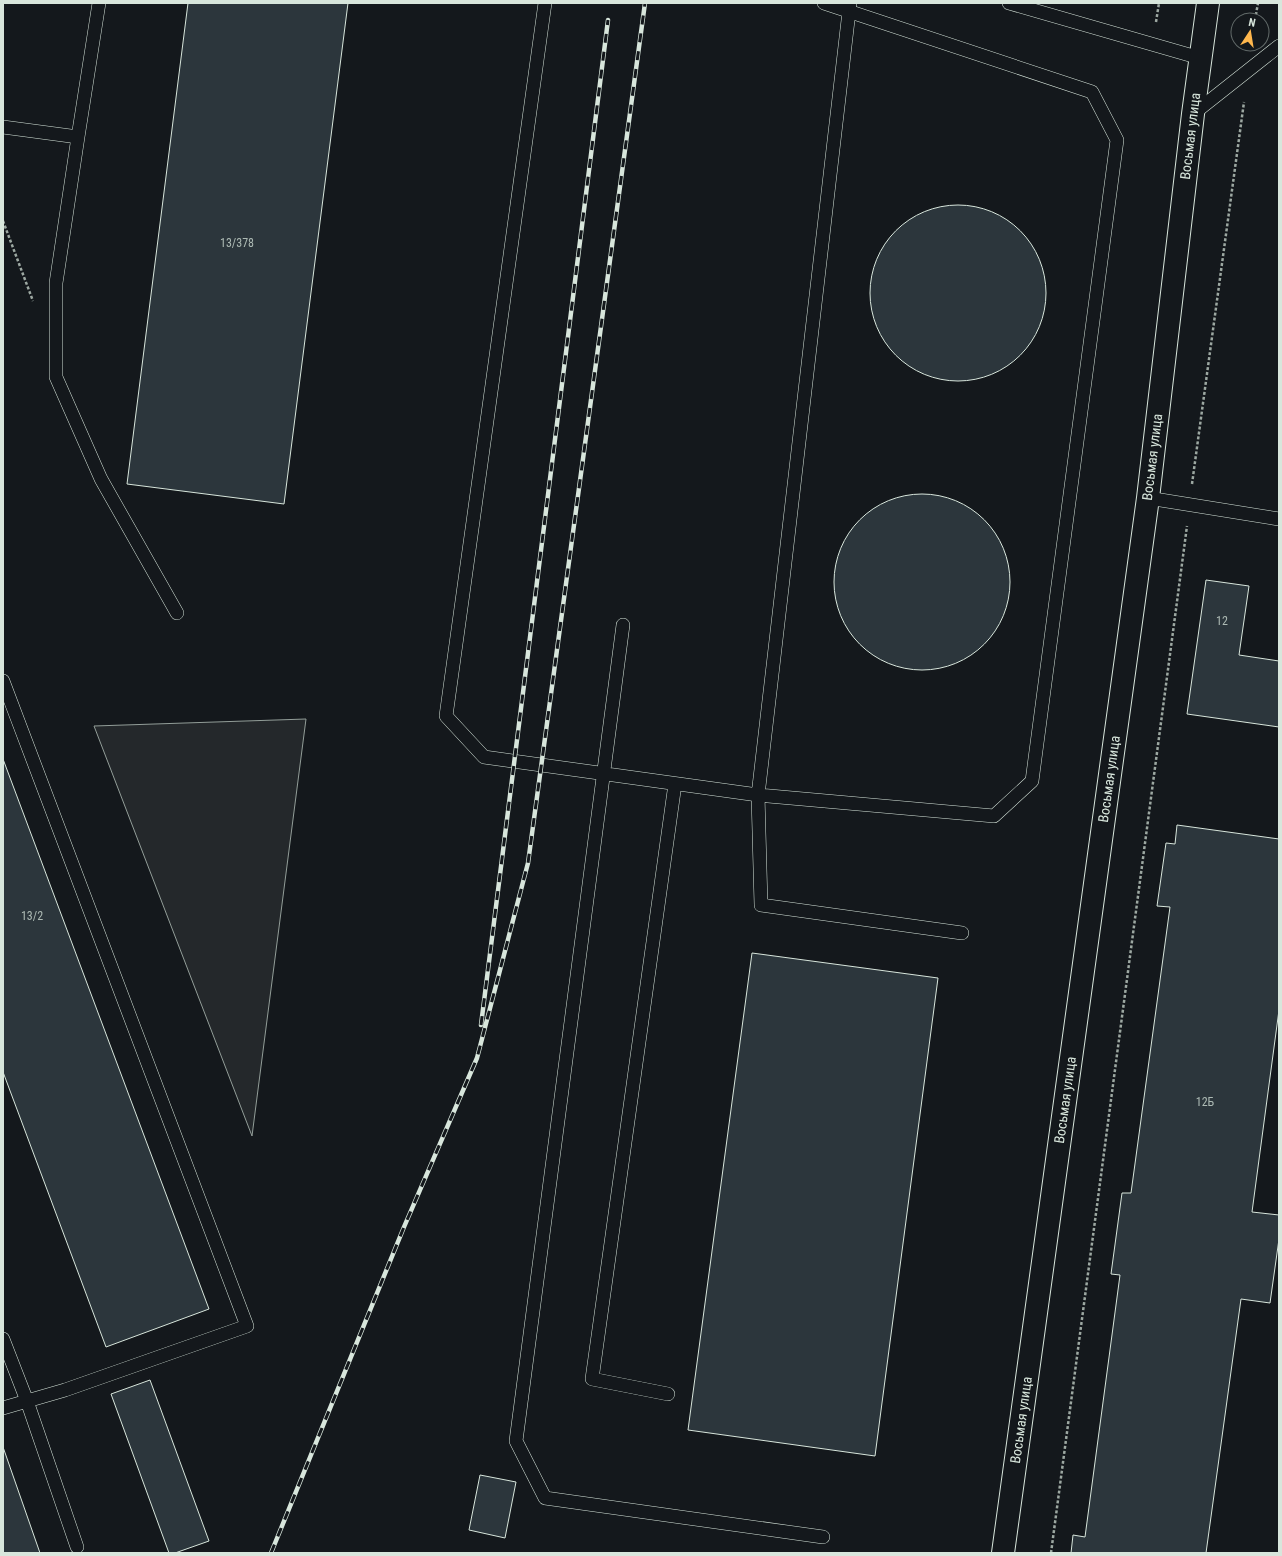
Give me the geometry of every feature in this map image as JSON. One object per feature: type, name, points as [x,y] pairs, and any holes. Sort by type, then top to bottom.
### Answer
[{"type":"street","name":"Восьмая улица","points":[[1002,1553],[1148,498],[1193,114],[1208,3]]},
{"type":"lane","points":[[99,3],[56,283],[56,377],[97,472],[177,613]]},
{"type":"lane","points":[[545,3],[446,716],[484,757],[758,795],[994,816],[1032,781],[1117,140],[1092,92],[850,7],[824,3]]},
{"type":"lane","points":[[1009,3],[1200,58]]},
{"type":"lane","points":[[850,7],[758,795],[761,905],[962,933]]},
{"type":"lane","points":[[1193,114],[1279,46]]},
{"type":"lane","points":[[3,127],[78,137]]},
{"type":"lane","points":[[1148,498],[1279,519]]},
{"type":"lane","points":[[624,625],[516,1441],[545,1498],[823,1537]]},
{"type":"lane","points":[[3,681],[247,1326],[65,1390],[3,1408]]},
{"type":"lane","points":[[668,1394],[592,1379],[675,784]]},
{"type":"lane","points":[[3,1339],[27,1401],[77,1547]]},
{"type":"path","points":[[1052,1553],[1248,70]]},
{"type":"path","points":[[3,221],[38,316],[56,339]]},
{"type":"shaded area","points":[[306,719],[252,1136],[94,726]]},
{"type":"building","points":[[188,3],[348,3],[284,504],[127,484]]},
{"type":"building","points":[[958,205],[975,207],[992,212],[1014,225],[1026,237],[1039,259],[1044,276],[1046,293],[1044,310],[1039,327],[1026,349],[1014,361],[992,374],[975,379],[958,381],[941,379],[924,374],[902,361],[890,349],[877,327],[872,310],[870,293],[872,276],[877,259],[890,237],[902,225],[924,212],[941,207]]},
{"type":"building","points":[[922,494],[939,496],[956,501],[978,514],[990,526],[1003,548],[1008,565],[1010,582],[1008,599],[1003,616],[990,638],[978,650],[956,663],[939,668],[922,670],[905,668],[888,663],[866,650],[854,638],[841,616],[836,599],[834,582],[836,565],[841,548],[854,526],[866,514],[888,501],[905,496]]},
{"type":"building","points":[[1206,580],[1249,586],[1239,655],[1279,661],[1279,727],[1187,714]]},
{"type":"building","points":[[3,759],[209,1309],[106,1347],[3,1072]]},
{"type":"building","points":[[1177,825],[1279,839],[1279,1010],[1252,1212],[1279,1215],[1279,1239],[1270,1303],[1241,1299],[1206,1553],[1071,1553],[1073,1535],[1085,1537],[1120,1275],[1111,1274],[1122,1193],[1131,1193],[1170,907],[1157,906],[1166,843],[1175,844]]},
{"type":"building","points":[[752,953],[938,978],[875,1456],[688,1430]]},
{"type":"building","points":[[150,1380],[209,1541],[175,1553],[169,1553],[111,1394]]},
{"type":"building","points":[[3,1447],[40,1553],[3,1553]]},
{"type":"building","points":[[480,1475],[516,1482],[505,1538],[469,1530]]},
{"type":"railway","points":[[271,1553],[404,1227],[477,1058],[528,863],[645,3]]},
{"type":"railway","points":[[481,1025],[608,20]]}]
